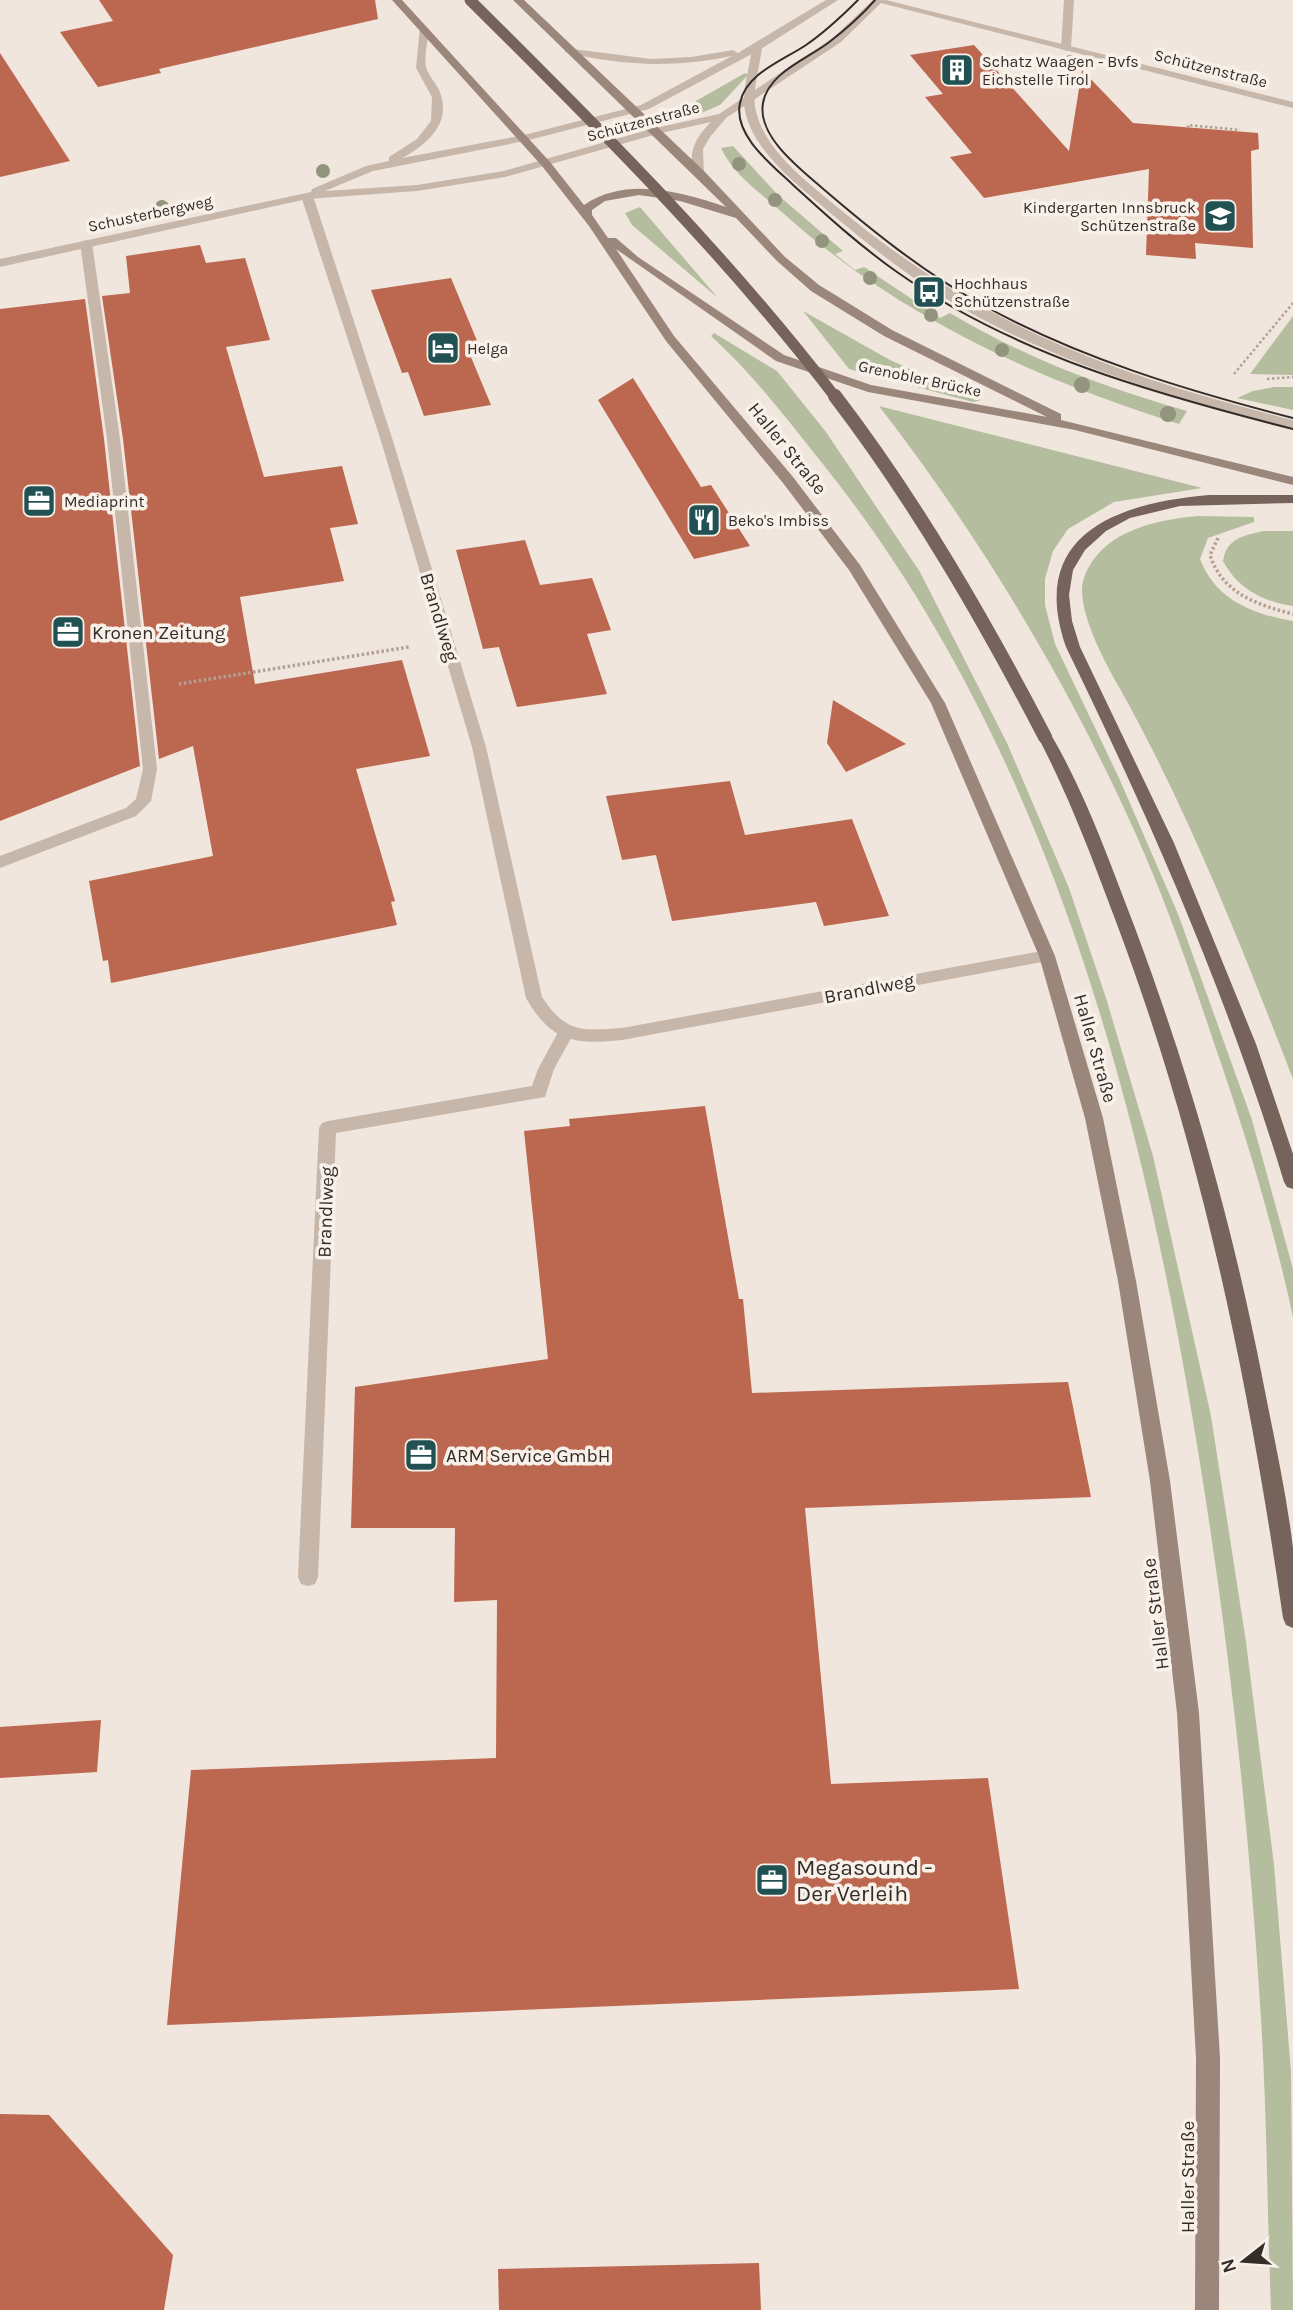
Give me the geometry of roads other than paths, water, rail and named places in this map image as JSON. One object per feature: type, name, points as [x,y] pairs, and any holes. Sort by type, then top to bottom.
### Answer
[{"type":"main road","name":"Haller Straße","points":[[397,0],[546,164],[589,220],[670,338],[788,480],[855,568],[938,703],[1047,956],[1094,1118],[1127,1281],[1160,1481],[1188,1713],[1208,2058],[1207,2310]]},
{"type":"main road","points":[[470,0],[680,212],[808,362],[895,478],[939,545],[977,608],[1051,747],[1132,941],[1180,1074],[1253,1374],[1293,1618]]},
{"type":"main road","points":[[518,0],[700,173],[739,217]]},
{"type":"main road","points":[[589,220],[586,209],[598,201],[646,194],[700,201],[739,217]]},
{"type":"main road","name":"Grenobler Brücke","points":[[739,217],[799,276],[850,311],[1075,426]]},
{"type":"main road","name":"Grenobler Brücke","points":[[589,220],[634,259],[780,358],[868,388],[1075,426],[1293,481]]},
{"type":"main road","points":[[1293,499],[1186,502],[1134,511],[1114,519],[1097,530],[1074,553],[1065,575],[1062,601],[1067,631],[1073,647],[1157,818],[1222,970],[1293,1182]]},
{"type":"street","name":"Schützenstraße","points":[[525,138],[633,110],[668,97],[833,0]]},
{"type":"street","name":"Schützenstraße","points":[[546,164],[655,131],[723,116],[837,40],[878,0],[1293,105]]},
{"type":"street","points":[[1066,48],[1069,0]]},
{"type":"street","points":[[370,168],[420,142],[432,130],[439,116],[435,86],[421,68],[424,29]]},
{"type":"street","points":[[569,50],[613,60],[660,63],[702,60],[757,47],[755,81],[748,101],[761,136],[809,188],[867,239],[974,310],[1059,353],[1107,372],[1188,398],[1293,424]]},
{"type":"street","points":[[700,173],[696,165],[696,149],[723,116]]},
{"type":"street","name":"Schusterbergweg","points":[[307,196],[370,168],[525,138]]},
{"type":"street","name":"Schusterbergweg","points":[[0,263],[307,196],[416,188],[546,164]]},
{"type":"street","name":"Brandlweg","points":[[307,196],[387,441],[479,747],[534,998],[550,1022],[567,1031],[589,1037],[622,1034],[1047,956]]},
{"type":"street","points":[[0,862],[131,813],[143,801],[150,769],[120,515],[118,469],[86,243]]},
{"type":"street","name":"Brandlweg","points":[[308,1577],[328,1128],[539,1092],[546,1069],[567,1031]]},
{"type":"tram line","points":[[858,0],[813,40],[758,75],[744,93],[739,115],[742,126],[748,138],[765,158],[830,219],[883,262],[942,301],[989,327],[1038,349],[1138,386],[1293,429]]},
{"type":"tram line","points":[[875,0],[834,38],[780,75],[766,92],[763,103],[766,127],[791,161],[917,264],[958,291],[1016,323],[1133,371],[1293,418]]},
{"type":"place","name":"Schatz Waagen - Bvfs Eichstelle Tirol","points":[[957,70]]},
{"type":"place","name":"Kindergarten Innsbruck Schützenstraße","points":[[1220,216]]},
{"type":"place","name":"Hochhaus Schützenstraße","points":[[929,292]]},
{"type":"place","name":"Helga","points":[[443,348]]},
{"type":"place","name":"Mediaprint","points":[[39,501]]},
{"type":"place","name":"Beko's Imbiss","points":[[704,520]]},
{"type":"place","name":"Kronen Zeitung","points":[[68,632]]},
{"type":"place","name":"ARM Service GmbH","points":[[421,1455]]},
{"type":"place","name":"Megasound - Der Verleih","points":[[772,1880]]}]
